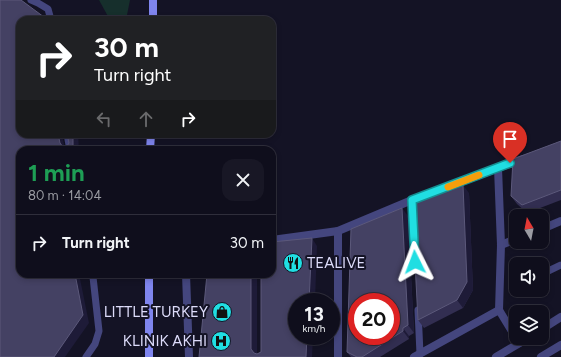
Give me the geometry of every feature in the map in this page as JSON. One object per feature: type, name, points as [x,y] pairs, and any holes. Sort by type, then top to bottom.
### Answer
[{"type":"street","points":[[153,0],[153,16]]},
{"type":"street","points":[[276,239],[338,231],[413,204],[533,154]]},
{"type":"street","points":[[498,168],[501,245],[499,310],[509,326]]},
{"type":"street","points":[[549,226],[561,221]]},
{"type":"street","points":[[338,231],[338,357]]},
{"type":"street","points":[[501,245],[509,242]]},
{"type":"street","points":[[149,278],[149,357]]},
{"type":"street","points":[[186,278],[189,357]]},
{"type":"street","points":[[417,356],[499,310]]},
{"type":"street","points":[[549,325],[561,317]]},
{"type":"street","points":[[496,357],[516,345]]},
{"type":"street","points":[[541,357],[561,345]]},
{"type":"lane","points":[[31,0],[48,9],[50,16]]},
{"type":"lane","points":[[549,271],[561,265]]},
{"type":"lane","points":[[86,357],[95,344],[99,331],[93,278]]},
{"type":"lane","points":[[417,300],[417,356]]},
{"type":"green space","points":[[99,0],[130,0],[127,16],[108,16]]},
{"type":"building","points":[[0,0],[21,0],[43,16],[16,16],[16,138],[59,138],[62,146],[16,146],[16,278],[76,278],[83,315],[54,357],[0,357]]},
{"type":"building","points":[[68,138],[73,138],[73,146],[67,146],[69,143]]},
{"type":"building","points":[[561,141],[561,190],[522,205],[511,196],[513,159]]},
{"type":"building","points":[[463,185],[467,282],[457,300],[418,320],[412,204],[418,200]]},
{"type":"building","points":[[402,208],[408,325],[403,328],[403,331],[400,333],[400,293],[349,293],[351,229]]},
{"type":"building","points":[[312,238],[309,293],[288,293],[288,345],[307,345],[306,357],[199,357],[207,278],[251,278],[251,349],[257,354],[261,352],[261,278],[276,278],[276,242]]},
{"type":"building","points":[[348,321],[348,345],[381,345],[362,357],[357,357],[347,352]]},
{"type":"slow traffic","points":[[448,187],[479,175]]},
{"type":"place","name":"TEALIVE","points":[[293,263]]},
{"type":"place","name":"LITTLE TURKEY","points":[[222,312]]},
{"type":"place","name":"KLINIK AKHI","points":[[221,341]]},
{"type":"route","points":[[415,262],[412,200],[510,163]]}]
